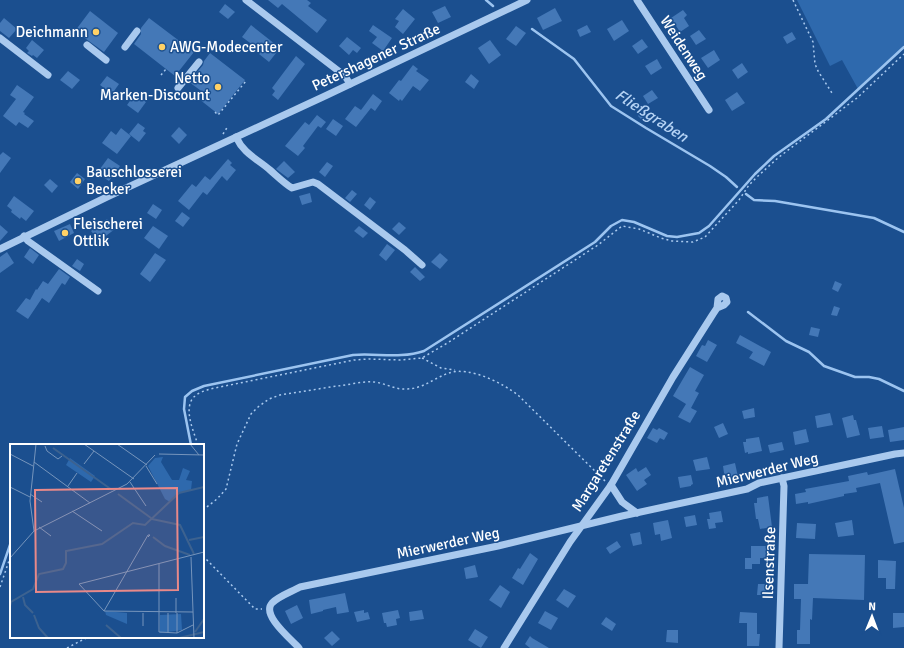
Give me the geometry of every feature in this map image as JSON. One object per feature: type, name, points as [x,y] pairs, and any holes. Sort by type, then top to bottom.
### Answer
[{"type":"street","points":[[246,0],[345,76],[350,84]]},
{"type":"street","name":"Petershagener Straße","points":[[0,249],[24,236],[527,0]]},
{"type":"street","name":"Weidenweg","points":[[637,0],[709,110]]},
{"type":"street","points":[[125,47],[137,31]]},
{"type":"street","points":[[0,38],[48,75]]},
{"type":"street","points":[[87,45],[106,60]]},
{"type":"street","points":[[178,88],[199,62]]},
{"type":"street","points":[[236,137],[242,148],[247,153],[263,164],[287,185],[292,188],[313,182],[318,184],[405,250],[422,265]]},
{"type":"street","points":[[24,236],[28,241],[98,292]]},
{"type":"street","name":"Margaretenstraße","points":[[504,648],[582,525],[611,485],[673,378],[717,308]]},
{"type":"street","name":"Mierwerder Weg","points":[[270,608],[276,600],[300,587],[498,546],[582,525],[747,489],[759,483],[895,454],[904,454]]},
{"type":"street","name":"Ilsenstraße","points":[[779,648],[783,546],[784,486],[782,478]]},
{"type":"street","points":[[611,485],[622,502],[637,513]]},
{"type":"street","points":[[270,608],[272,620],[299,648]]},
{"type":"path","points":[[793,0],[814,42],[815,64],[832,93]]},
{"type":"path","points":[[198,444],[192,427],[189,408],[190,401],[196,395],[210,389],[354,360],[400,360],[422,358],[598,245],[622,226],[672,241],[693,242],[705,236],[739,200],[758,176],[779,157],[857,98],[904,54]]},
{"type":"path","points":[[161,75],[166,69]]},
{"type":"path","points":[[213,115],[215,112],[218,115],[246,80]]},
{"type":"path","points":[[422,358],[441,368],[465,371],[510,388],[605,481],[611,485]]},
{"type":"path","points":[[204,509],[217,500],[226,489],[237,444],[251,414],[269,399],[373,382],[404,390],[414,389],[427,385],[457,371]]},
{"type":"path","points":[[204,557],[255,609],[270,608]]},
{"type":"path","points":[[0,588],[10,558]]},
{"type":"path","points":[[67,648],[86,638]]},
{"type":"shaded area","points":[[797,0],[904,0],[904,46],[858,89],[842,60],[830,66]]},
{"type":"building","points":[[268,0],[307,0],[311,3],[308,6],[327,20],[317,33],[282,4],[278,8]]},
{"type":"building","points":[[225,4],[235,12],[228,19],[219,12]]},
{"type":"building","points":[[445,6],[451,17],[438,23],[432,12]]},
{"type":"building","points":[[555,8],[562,21],[543,30],[537,18]]},
{"type":"building","points":[[403,9],[415,19],[403,34],[395,27],[399,21],[395,19]]},
{"type":"building","points":[[683,10],[687,15],[684,18],[689,26],[680,32],[671,18]]},
{"type":"building","name":"Deichmann","points":[[90,11],[118,33],[104,52],[75,31]]},
{"type":"building","points":[[4,18],[17,29],[9,38],[0,31],[0,23]]},
{"type":"building","name":"AWG-Modecenter","points":[[149,18],[194,52],[175,76],[134,44],[141,34],[141,28]]},
{"type":"building","points":[[622,20],[629,31],[614,41],[607,29]]},
{"type":"building","points":[[251,25],[280,48],[269,62],[259,54],[261,51],[242,37]]},
{"type":"building","points":[[373,25],[392,38],[383,51],[372,43],[377,37],[369,31]]},
{"type":"building","points":[[587,25],[591,32],[580,37],[577,30]]},
{"type":"building","points":[[516,26],[526,33],[516,46],[506,39]]},
{"type":"building","points":[[699,30],[706,39],[696,45],[690,36]]},
{"type":"building","points":[[792,32],[796,39],[787,44],[783,37]]},
{"type":"building","points":[[347,37],[361,48],[357,53],[353,50],[349,55],[339,46]]},
{"type":"building","points":[[642,39],[648,47],[638,54],[632,46]]},
{"type":"building","points":[[32,40],[44,50],[37,58],[27,53],[29,51],[26,48]]},
{"type":"building","points":[[490,40],[501,55],[489,64],[478,48]]},
{"type":"building","points":[[714,50],[720,60],[708,68],[701,58]]},
{"type":"building","name":"Netto Marken-Discount","points":[[210,53],[245,80],[218,114],[199,99],[204,93],[189,82],[203,65]]},
{"type":"building","points":[[296,56],[305,64],[278,100],[272,95],[275,91],[272,88]]},
{"type":"building","points":[[657,59],[662,68],[651,75],[645,66]]},
{"type":"building","points":[[742,63],[748,72],[738,79],[732,70]]},
{"type":"building","points":[[413,65],[418,69],[416,71],[429,80],[420,91],[413,86],[402,101],[400,99],[399,101],[389,93],[399,80],[401,81]]},
{"type":"building","points":[[68,71],[80,80],[72,89],[60,80]]},
{"type":"building","points":[[471,74],[479,81],[474,89],[465,82]]},
{"type":"building","points":[[107,76],[119,84],[112,94],[100,85]]},
{"type":"building","points":[[17,85],[34,97],[23,112],[34,121],[28,128],[19,122],[16,126],[3,116],[16,99],[10,95]]},
{"type":"building","points":[[652,90],[658,98],[648,104],[643,96]]},
{"type":"building","points":[[737,92],[745,103],[732,111],[725,100]]},
{"type":"building","points":[[135,94],[146,102],[138,113],[127,105]]},
{"type":"building","points":[[373,94],[382,101],[375,111],[371,108],[356,127],[345,119],[355,106],[361,110]]},
{"type":"building","points":[[642,111],[650,118],[645,123],[638,116]]},
{"type":"building","points":[[317,115],[326,122],[321,128],[318,126],[303,146],[305,148],[298,156],[285,146],[305,122],[309,125]]},
{"type":"building","points":[[333,119],[343,126],[336,136],[326,129]]},
{"type":"building","points":[[138,123],[145,128],[143,131],[146,133],[139,142],[129,134]]},
{"type":"building","points":[[179,127],[187,135],[179,144],[171,136]]},
{"type":"building","points":[[121,128],[131,136],[117,154],[102,143],[111,131],[116,135]]},
{"type":"building","points":[[3,152],[11,158],[0,173],[0,155]]},
{"type":"building","points":[[108,158],[120,166],[109,181],[97,173]]},
{"type":"building","points":[[228,159],[232,163],[230,165],[236,170],[227,181],[222,176],[207,195],[203,192],[189,210],[178,201],[192,184],[196,187],[205,176],[210,180]]},
{"type":"building","points":[[284,161],[295,172],[288,178],[276,169]]},
{"type":"building","points":[[327,162],[333,166],[325,177],[319,172]]},
{"type":"building","name":"Bauschlosserei Becker","points":[[77,173],[85,179],[78,189],[70,182]]},
{"type":"building","points":[[50,179],[58,186],[52,193],[44,185]]},
{"type":"building","points":[[352,190],[357,194],[350,202],[345,198]]},
{"type":"building","points":[[310,193],[312,202],[302,205],[299,196]]},
{"type":"building","points":[[14,196],[34,211],[26,221],[21,217],[20,219],[11,212],[12,210],[7,206]]},
{"type":"building","points":[[370,197],[376,202],[370,210],[364,205]]},
{"type":"building","points":[[153,204],[162,210],[156,219],[147,213]]},
{"type":"building","points":[[182,212],[190,218],[183,227],[175,221]]},
{"type":"building","points":[[107,219],[115,229],[99,241],[91,231]]},
{"type":"building","points":[[399,222],[406,228],[399,235],[392,229]]},
{"type":"building","name":"Fleischerei Ottlik","points":[[70,224],[74,233],[59,241],[54,231]]},
{"type":"building","points":[[0,225],[8,232],[0,241]]},
{"type":"building","points":[[153,226],[168,236],[159,249],[144,238]]},
{"type":"building","points":[[359,226],[368,233],[363,238],[354,231]]},
{"type":"building","points":[[387,244],[395,250],[386,261],[379,255]]},
{"type":"building","points":[[30,248],[39,255],[33,264],[24,257]]},
{"type":"building","points":[[7,252],[14,263],[0,273],[0,257]]},
{"type":"building","points":[[155,253],[166,260],[150,282],[140,274]]},
{"type":"building","points":[[440,253],[448,260],[440,269],[431,262]]},
{"type":"building","points":[[77,259],[84,264],[80,271],[72,266]]},
{"type":"building","points":[[415,267],[425,277],[420,281],[410,272]]},
{"type":"building","points":[[59,269],[70,277],[65,285],[62,283],[49,303],[42,298],[28,319],[16,311],[26,298],[30,300],[36,289],[37,290],[43,281],[48,284]]},
{"type":"building","points":[[835,281],[842,284],[838,292],[832,289]]},
{"type":"building","points":[[834,306],[840,308],[837,316],[831,315]]},
{"type":"building","points":[[811,327],[820,329],[818,337],[809,335]]},
{"type":"building","points":[[740,335],[771,352],[764,366],[749,358],[753,352],[736,343]]},
{"type":"building","points":[[708,340],[717,345],[707,362],[696,356],[702,345],[705,346]]},
{"type":"building","points":[[690,367],[704,375],[695,391],[699,393],[691,408],[697,411],[690,423],[678,417],[686,404],[673,396]]},
{"type":"building","points":[[754,408],[755,417],[744,419],[742,411]]},
{"type":"building","points":[[830,413],[833,425],[817,428],[815,416]]},
{"type":"building","points":[[853,415],[860,435],[847,438],[842,418]]},
{"type":"building","points":[[723,423],[728,434],[719,438],[714,427]]},
{"type":"building","points":[[882,426],[884,437],[870,439],[868,428]]},
{"type":"building","points":[[904,427],[904,440],[890,442],[888,430]]},
{"type":"building","points":[[653,428],[657,430],[659,428],[668,433],[664,440],[660,438],[657,443],[647,438]]},
{"type":"building","points":[[806,429],[809,442],[795,445],[793,432]]},
{"type":"building","points":[[759,437],[762,451],[748,454],[748,452],[745,453],[743,442],[746,442],[746,439]]},
{"type":"building","points":[[782,442],[784,450],[770,453],[768,445]]},
{"type":"building","points":[[707,457],[710,469],[696,471],[693,460]]},
{"type":"building","points":[[735,463],[738,477],[725,480],[723,466]]},
{"type":"building","points":[[646,467],[651,475],[644,480],[647,484],[637,491],[626,475],[636,468],[638,472]]},
{"type":"building","points":[[895,469],[904,508],[904,542],[894,544],[880,483],[856,488],[857,492],[844,494],[844,496],[808,504],[808,502],[796,504],[795,494],[806,492],[805,489],[849,481],[848,476],[867,472],[868,475]]},
{"type":"building","points":[[691,475],[693,484],[691,486],[680,488],[678,477]]},
{"type":"building","points":[[768,496],[772,527],[760,529],[758,519],[756,519],[754,503],[757,503],[757,498]]},
{"type":"building","points":[[721,511],[723,522],[715,523],[716,528],[709,529],[707,519],[710,519],[709,513]]},
{"type":"building","points":[[695,515],[697,525],[686,527],[684,517]]},
{"type":"building","points":[[668,520],[672,538],[661,541],[660,534],[655,535],[653,523]]},
{"type":"building","points":[[852,520],[854,535],[838,537],[835,523]]},
{"type":"building","points":[[797,523],[816,524],[815,539],[796,538]]},
{"type":"building","points":[[640,532],[642,544],[633,546],[630,534]]},
{"type":"building","points":[[617,541],[621,547],[610,554],[606,548]]},
{"type":"building","points":[[751,546],[768,546],[768,558],[760,558],[760,564],[752,564],[752,569],[745,569],[745,558],[751,558]]},
{"type":"building","points":[[530,553],[538,559],[523,585],[512,578],[518,568],[520,569]]},
{"type":"building","points":[[809,554],[865,555],[864,600],[813,598],[812,620],[810,619],[810,644],[797,644],[797,630],[800,630],[801,599],[794,599],[794,584],[808,584]]},
{"type":"building","points":[[878,560],[896,561],[895,589],[886,589],[886,578],[878,578]]},
{"type":"building","points":[[475,565],[478,577],[466,579],[464,568]]},
{"type":"building","points":[[758,584],[767,584],[766,595],[757,595]]},
{"type":"building","points":[[500,585],[510,592],[501,608],[489,600]]},
{"type":"building","points":[[564,589],[576,596],[568,608],[556,600]]},
{"type":"building","points":[[345,593],[349,612],[337,614],[336,607],[311,614],[309,600]]},
{"type":"building","points":[[297,605],[303,618],[291,624],[285,611]]},
{"type":"building","points":[[364,610],[364,613],[368,612],[370,619],[357,622],[354,612]]},
{"type":"building","points":[[398,610],[400,618],[396,619],[397,625],[387,627],[386,623],[384,623],[382,613]]},
{"type":"building","points":[[422,610],[424,619],[410,621],[409,612]]},
{"type":"building","points":[[545,611],[558,618],[551,630],[538,623]]},
{"type":"building","points":[[740,612],[757,613],[757,634],[760,634],[759,646],[747,646],[747,623],[739,623]]},
{"type":"building","points":[[893,613],[904,613],[904,627],[893,628]]},
{"type":"building","points":[[606,617],[616,624],[612,631],[601,624]]},
{"type":"building","points":[[475,629],[488,637],[481,648],[468,640]]},
{"type":"building","points":[[667,630],[678,630],[678,643],[666,642]]},
{"type":"building","points":[[332,631],[340,639],[332,646],[324,638]]},
{"type":"building","points":[[530,636],[549,648],[530,648],[525,644]]},
{"type":"waterway","name":"Fließgraben","points":[[486,0],[493,6]]},
{"type":"waterway","name":"Fließgraben","points":[[532,29],[574,59],[611,106],[710,166],[737,187]]},
{"type":"waterway","points":[[191,444],[184,409],[185,397],[192,391],[204,386],[353,355],[406,355],[424,351],[595,242],[611,226],[622,220],[634,222],[667,236],[677,237],[699,233],[709,226],[755,174],[774,156],[826,119],[904,47]]},
{"type":"waterway","points":[[746,194],[754,200],[775,201],[874,218],[904,232]]},
{"type":"waterway","points":[[748,312],[786,341],[809,352],[824,366],[855,377],[879,379],[904,391]]},
{"type":"waterway","points":[[0,574],[10,545]]},
{"type":"place","name":"Deichmann","points":[[96,32]]},
{"type":"place","name":"AWG-Modecenter","points":[[162,47]]},
{"type":"place","name":"Netto Marken-Discount","points":[[218,87]]},
{"type":"place","name":"Bauschlosserei Becker","points":[[78,181]]},
{"type":"place","name":"Fleischerei Ottlik","points":[[65,233]]}]
